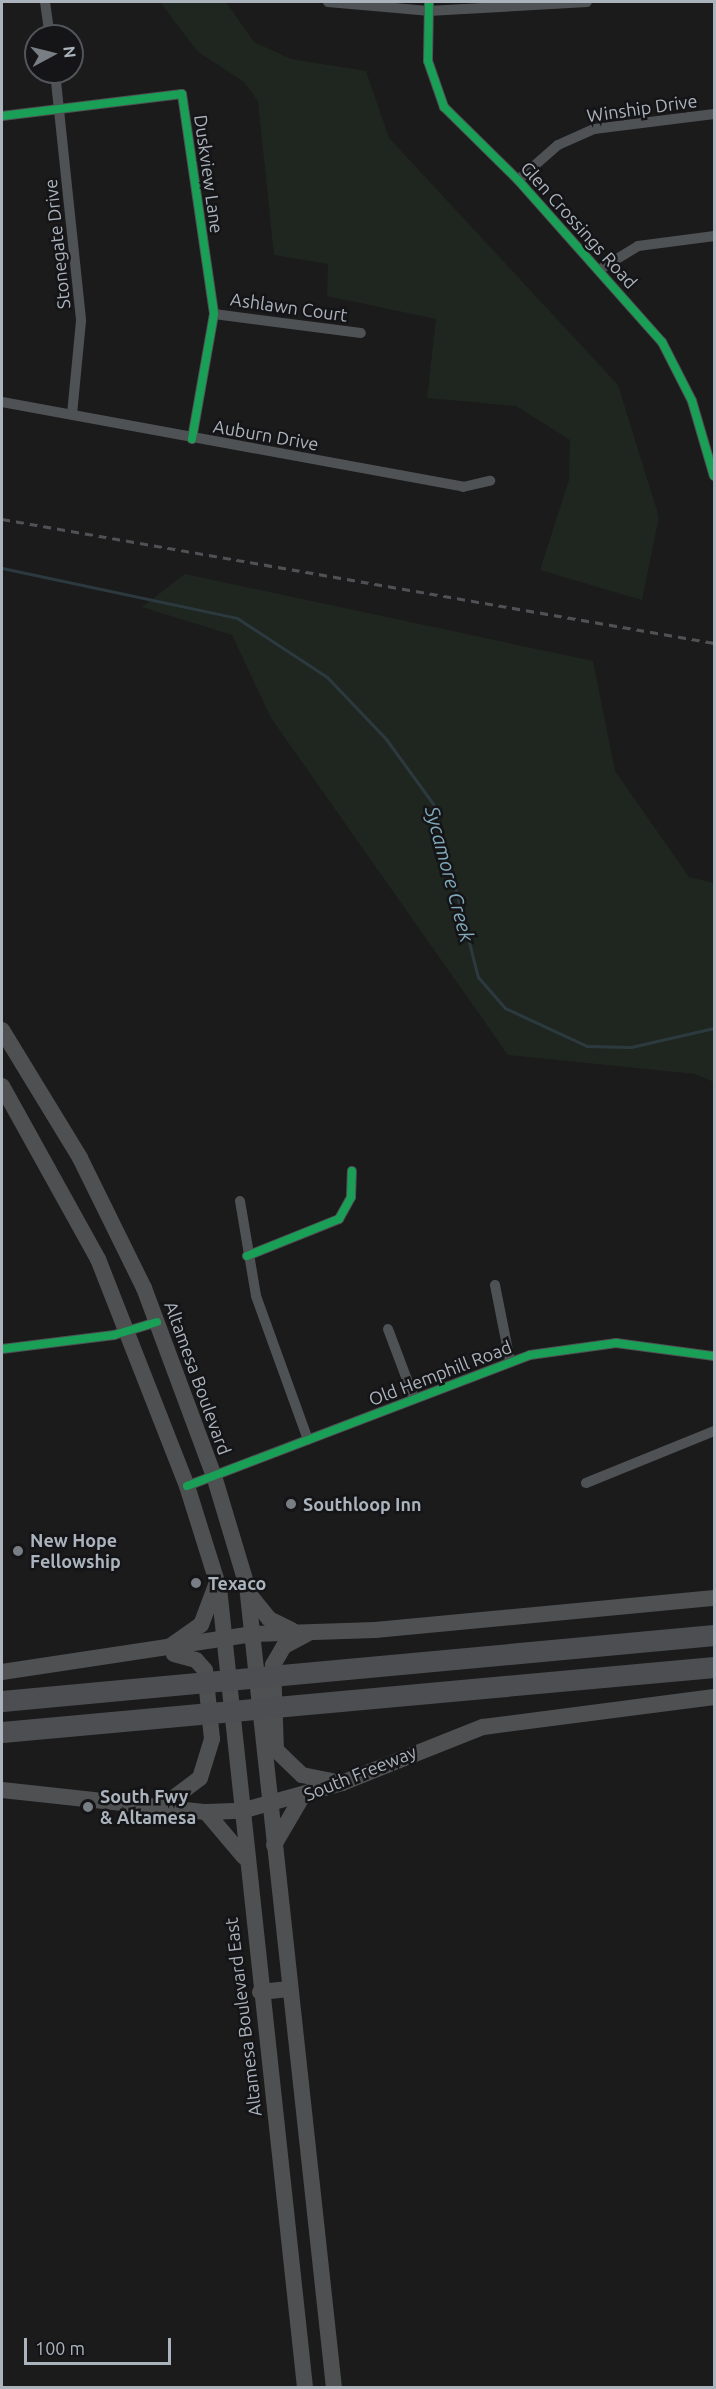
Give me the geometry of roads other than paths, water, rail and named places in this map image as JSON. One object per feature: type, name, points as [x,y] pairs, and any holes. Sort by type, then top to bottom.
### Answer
[{"type":"highway","points":[[2,1701],[180,1682],[295,1674],[714,1635]]},
{"type":"highway","points":[[2,1732],[714,1667]]},
{"type":"main road","name":"Altamesa Boulevard","points":[[2,1030],[80,1158],[157,1322],[214,1476],[248,1593],[254,1634],[269,1806]]},
{"type":"main road","points":[[2,1086],[78,1217],[129,1331],[187,1486],[217,1582],[227,1641]]},
{"type":"main road","points":[[161,1652],[201,1625],[217,1582]]},
{"type":"main road","points":[[248,1593],[269,1619],[296,1632]]},
{"type":"main road","points":[[2,1672],[161,1652],[254,1634],[323,1631],[714,1598]]},
{"type":"main road","points":[[323,1631],[294,1640],[277,1655],[274,1739],[290,1768],[342,1783]]},
{"type":"main road","name":"Altamesa Boulevard East","points":[[227,1641],[244,1858],[305,2388]]},
{"type":"main road","points":[[161,1652],[186,1655],[202,1665],[212,1739],[200,1778],[164,1805]]},
{"type":"main road","name":"South Freeway","points":[[2,1790],[164,1805],[206,1812],[241,1811],[302,1797],[342,1783],[483,1726],[714,1697]]},
{"type":"main road","points":[[273,1846],[302,1797]]},
{"type":"main road","points":[[269,1806],[334,2388]]},
{"type":"main road","points":[[206,1812],[244,1858]]},
{"type":"main road","points":[[260,1992],[289,1989]]},
{"type":"main road","points":[[288,2235],[316,2230]]},
{"type":"street","points":[[45,2],[48,24]]},
{"type":"street","points":[[328,2],[428,6],[587,2]]},
{"type":"street","name":"Glen Crossings Road","points":[[428,6],[428,62],[440,100],[518,180],[599,270],[676,366],[714,476]]},
{"type":"street","name":"Stonegate Drive","points":[[57,84],[81,321],[72,414]]},
{"type":"street","name":"Duskview Lane","points":[[2,116],[182,94],[214,314],[192,439]]},
{"type":"street","name":"Winship Drive","points":[[518,180],[558,145],[594,129],[714,114]]},
{"type":"street","points":[[599,270],[638,246],[714,236]]},
{"type":"street","name":"Ashlawn Court","points":[[214,314],[361,333]]},
{"type":"street","name":"Auburn Drive","points":[[2,402],[192,439],[463,487],[490,481]]},
{"type":"street","points":[[247,1256],[339,1219],[351,1197],[352,1171]]},
{"type":"street","points":[[240,1201],[247,1256],[308,1440]]},
{"type":"street","points":[[495,1286],[510,1361]]},
{"type":"street","points":[[2,1349],[129,1331],[157,1322]]},
{"type":"street","points":[[388,1329],[414,1398]]},
{"type":"street","name":"Old Hemphill Road","points":[[187,1486],[510,1361],[573,1346],[616,1343],[714,1356]]},
{"type":"street","points":[[586,1483],[714,1431]]},
{"type":"waterway","name":"Sycamore Creek","points":[[2,568],[237,618],[327,677],[386,739],[434,805],[478,977],[505,1008],[587,1046],[631,1047],[714,1028]]},
{"type":"railway","points":[[2,519],[714,643]]},
{"type":"place","name":"Southloop Inn","points":[[291,1504]]},
{"type":"place","name":"New Hope Fellowship","points":[[18,1551]]},
{"type":"place","name":"Texaco","points":[[196,1583]]},
{"type":"place","name":"South Fwy & Altamesa","points":[[88,1807]]}]
